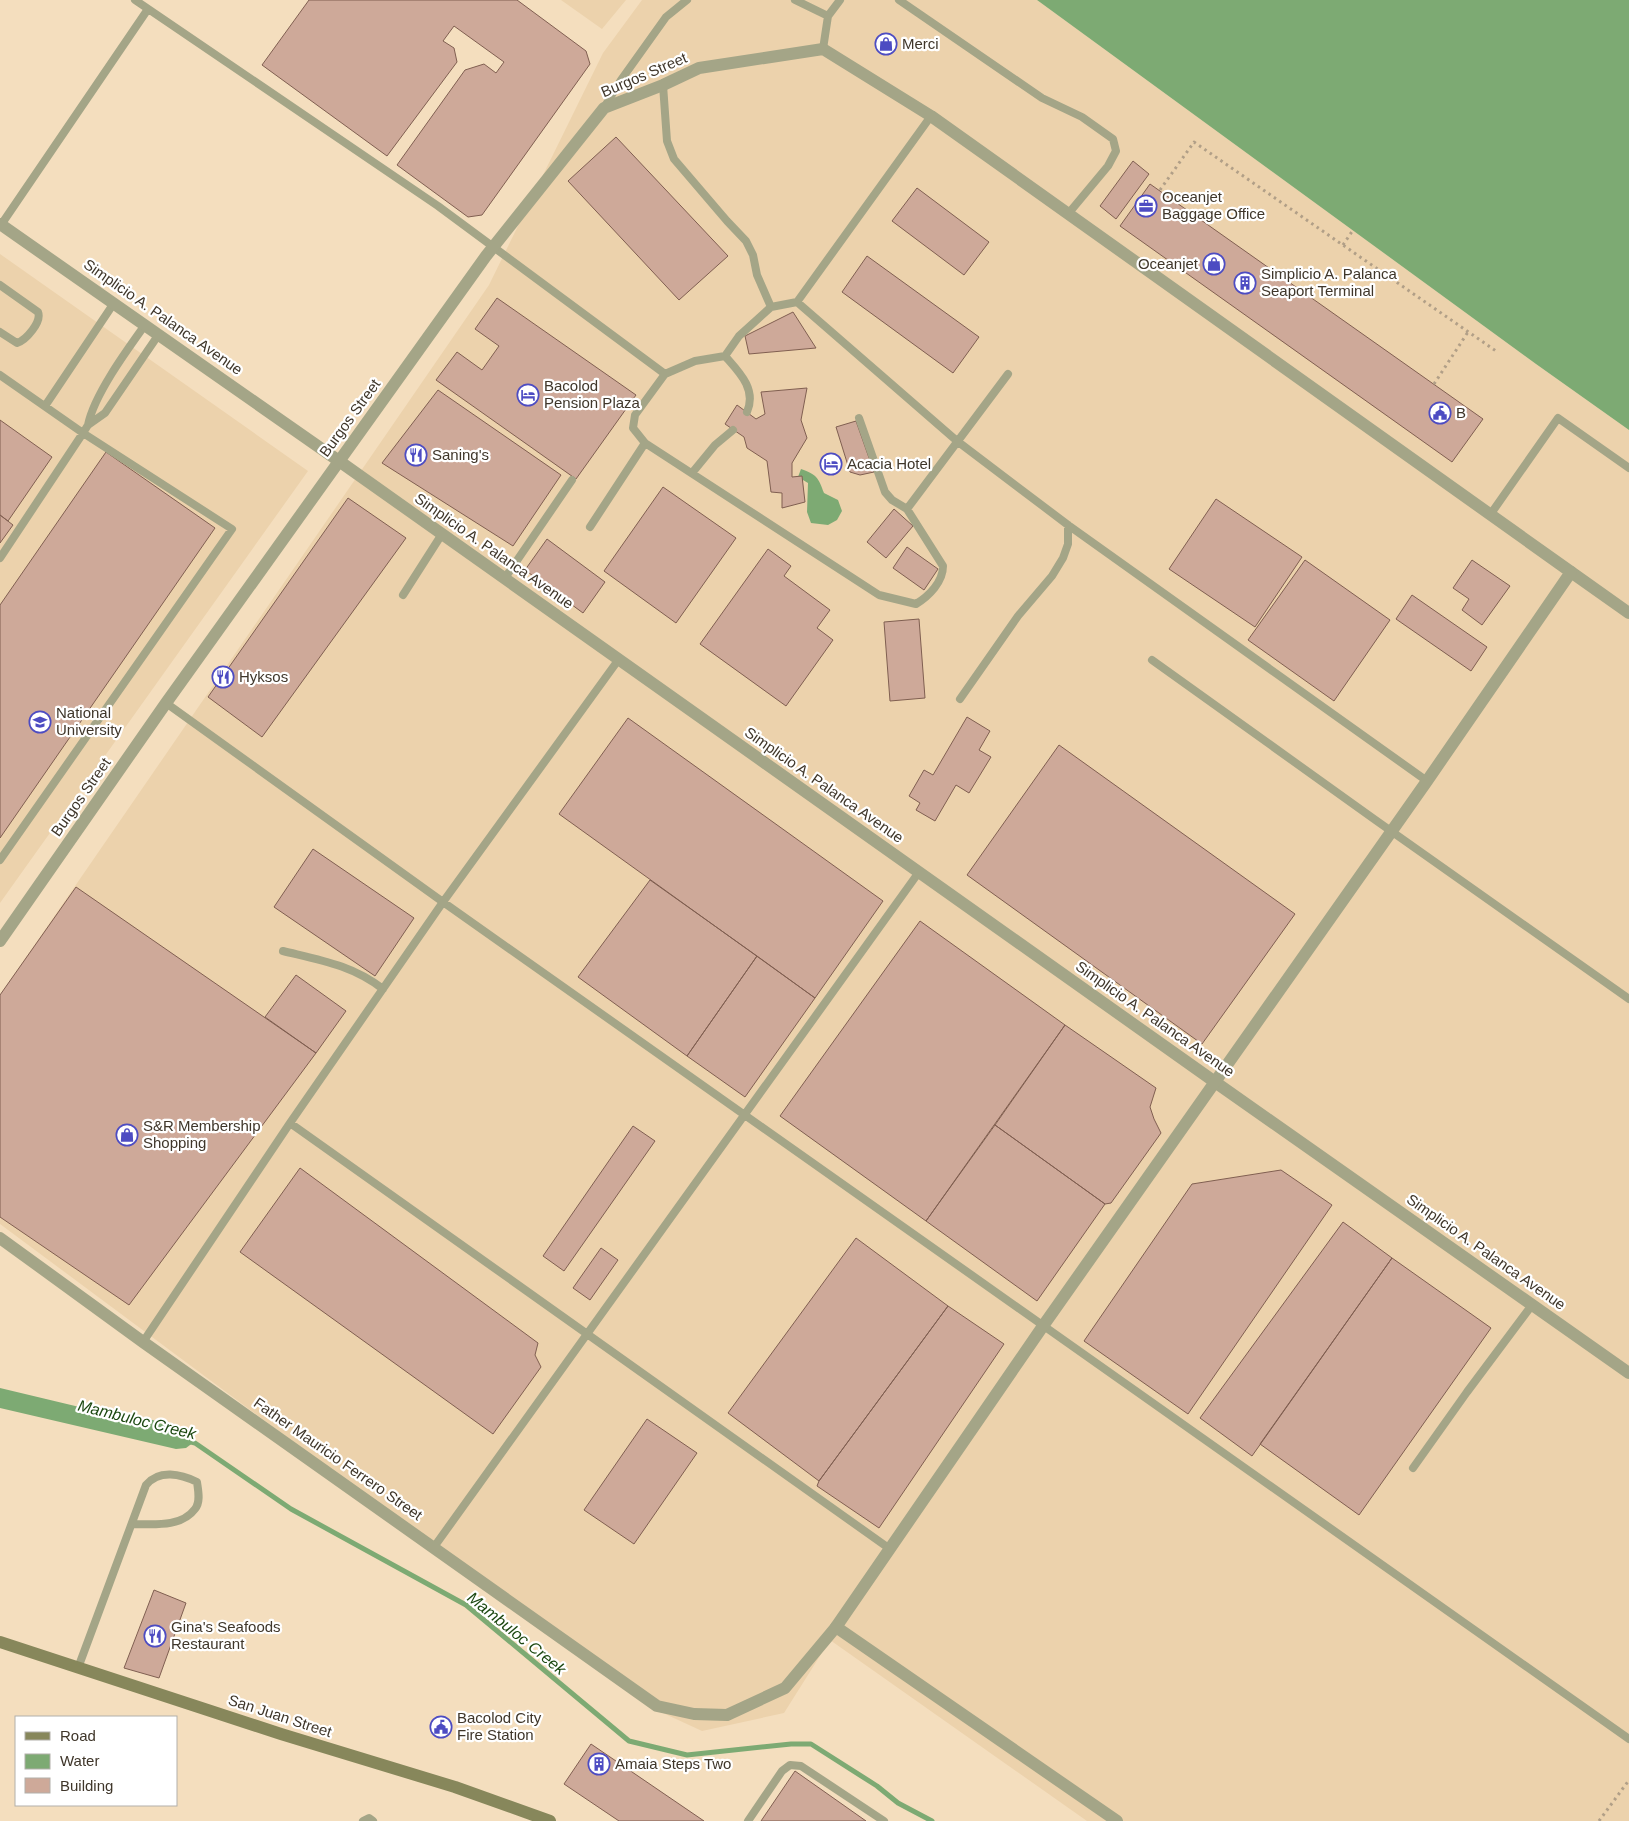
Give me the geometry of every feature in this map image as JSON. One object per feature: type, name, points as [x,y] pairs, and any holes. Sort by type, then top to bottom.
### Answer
[{"type":"main road","name":"San Juan Street","points":[[0,1642],[280,1734],[455,1787],[550,1821]]},
{"type":"street","name":"Burgos Street","points":[[0,941],[166,703],[494,246],[604,108],[663,85],[699,68],[824,49]]},
{"type":"street","points":[[824,49],[931,116],[1629,613]]},
{"type":"street","name":"Simplicio A. Palanca Avenue","points":[[0,225],[339,460],[1215,1082],[1629,1373]]},
{"type":"street","points":[[1118,1821],[836,1627],[1043,1326],[1427,781],[1571,572]]},
{"type":"street","name":"Father Mauricio Ferrero Street","points":[[0,1238],[657,1706],[694,1714],[727,1715],[785,1688],[836,1627]]},
{"type":"lane","points":[[135,0],[370,159],[494,246],[665,374]]},
{"type":"lane","points":[[604,108],[621,80],[666,18],[687,0]]},
{"type":"lane","points":[[795,0],[828,16]]},
{"type":"lane","points":[[824,49],[828,16],[840,0]]},
{"type":"lane","points":[[899,0],[1042,98],[1082,117],[1113,139],[1116,151],[1108,166],[1068,214]]},
{"type":"lane","points":[[0,225],[148,9]]},
{"type":"lane","points":[[663,85],[667,141],[674,159],[746,241],[753,255],[757,275],[771,307]]},
{"type":"lane","points":[[859,418],[884,492],[892,500],[907,509],[943,566],[943,574],[928,596],[916,604],[879,595],[645,443],[634,428],[635,415],[665,374],[695,361],[725,356],[739,336],[771,307],[797,302],[931,116]]},
{"type":"lane","points":[[0,285],[40,315],[39,321],[22,341],[17,343],[0,332]]},
{"type":"lane","points":[[797,302],[957,441],[1068,525],[1427,781]]},
{"type":"lane","points":[[45,406],[114,303]]},
{"type":"lane","points":[[88,425],[90,414],[97,399],[145,325]]},
{"type":"lane","points":[[0,558],[88,425],[104,413],[159,334]]},
{"type":"lane","points":[[725,356],[748,385],[750,402],[747,412]]},
{"type":"lane","points":[[907,509],[1008,374]]},
{"type":"lane","points":[[0,375],[83,433],[232,530],[0,860]]},
{"type":"lane","points":[[1490,514],[1558,418],[1629,468]]},
{"type":"lane","points":[[692,474],[715,445],[733,430]]},
{"type":"lane","points":[[590,527],[645,443]]},
{"type":"lane","points":[[505,578],[572,480]]},
{"type":"lane","points":[[960,699],[1018,616],[1052,576],[1063,558],[1068,544],[1068,525]]},
{"type":"lane","points":[[403,594],[442,534]]},
{"type":"lane","points":[[144,1342],[290,1123],[383,989],[619,659]]},
{"type":"lane","points":[[1152,660],[1391,832],[1629,998]]},
{"type":"lane","points":[[166,703],[444,902],[1629,1739]]},
{"type":"lane","points":[[434,1547],[919,872]]},
{"type":"lane","points":[[283,951],[355,971],[383,989]]},
{"type":"lane","points":[[290,1123],[890,1549]]},
{"type":"lane","points":[[1414,1468],[1467,1392],[1532,1305]]},
{"type":"lane","points":[[78,1668],[146,1485],[158,1476],[174,1474],[185,1476],[197,1482],[199,1497],[196,1508],[183,1519],[159,1524],[132,1524]]},
{"type":"lane","points":[[748,1821],[782,1771],[790,1765],[801,1766],[884,1821]]},
{"type":"lane","points":[[363,1821],[369,1818],[373,1821]]},
{"type":"path","points":[[1160,190],[1194,142],[1496,351]]},
{"type":"path","points":[[1343,245],[1353,230]]},
{"type":"path","points":[[1434,384],[1468,332]]},
{"type":"path","points":[[1599,1821],[1629,1780]]},
{"type":"shaded area","points":[[561,0],[626,0],[602,29]]},
{"type":"shaded area","points":[[642,0],[1037,0],[1629,430],[1629,1821],[1087,1821],[830,1640],[784,1713],[702,1731],[650,1707],[0,1224],[0,995],[489,285],[603,53]]},
{"type":"shaded area","points":[[0,254],[308,471],[0,903]]},
{"type":"water","points":[[1037,0],[1629,0],[1629,430],[1536,364]]},
{"type":"water","points":[[801,469],[816,477],[824,493],[838,500],[842,511],[837,520],[828,525],[811,523],[807,512],[808,483],[798,477]]},
{"type":"water","points":[[0,1388],[117,1416],[153,1420],[191,1437],[194,1442],[186,1448],[176,1449],[0,1408]]},
{"type":"building","points":[[309,0],[517,0],[586,51],[590,64],[482,215],[468,217],[397,165],[465,70],[484,64],[496,73],[504,62],[454,26],[443,41],[454,48],[457,62],[387,156],[262,65]]},
{"type":"building","points":[[616,137],[728,256],[679,300],[568,181]]},
{"type":"building","points":[[1133,161],[1149,174],[1116,219],[1100,206]]},
{"type":"building","name":"Simplicio A. Palanca Seaport Terminal","points":[[1150,184],[1483,419],[1452,462],[1120,226]]},
{"type":"building","points":[[917,188],[989,242],[964,275],[892,221]]},
{"type":"building","points":[[867,256],[979,337],[953,373],[842,292]]},
{"type":"building","points":[[497,298],[636,395],[576,479],[436,380],[457,352],[482,370],[499,346],[475,329]]},
{"type":"building","points":[[793,312],[816,348],[749,354],[745,336]]},
{"type":"building","points":[[807,388],[801,420],[807,438],[792,463],[792,477],[802,476],[805,502],[782,508],[782,493],[771,492],[767,461],[747,448],[744,437],[725,424],[737,405],[756,419],[765,414],[761,392]]},
{"type":"building","points":[[438,390],[561,475],[513,546],[382,463]]},
{"type":"building","points":[[0,420],[52,457],[8,521],[0,515]]},
{"type":"building","points":[[856,421],[874,472],[860,475],[850,472],[836,427]]},
{"type":"building","name":"National University","points":[[106,452],[215,528],[0,838],[0,605]]},
{"type":"building","points":[[663,487],[736,538],[676,623],[604,571]]},
{"type":"building","points":[[348,498],[406,538],[262,737],[208,697]]},
{"type":"building","points":[[1216,499],[1302,557],[1255,627],[1169,569]]},
{"type":"building","points":[[894,509],[913,526],[886,558],[867,542]]},
{"type":"building","points":[[0,515],[13,525],[0,543]]},
{"type":"building","points":[[547,539],[605,582],[583,613],[525,570]]},
{"type":"building","points":[[907,547],[938,569],[924,590],[893,568]]},
{"type":"building","points":[[768,549],[791,566],[784,576],[830,610],[817,628],[833,640],[786,706],[700,644]]},
{"type":"building","points":[[1305,560],[1390,620],[1334,701],[1248,640]]},
{"type":"building","points":[[1472,560],[1510,586],[1482,625],[1462,610],[1469,599],[1453,588]]},
{"type":"building","points":[[1412,595],[1487,647],[1471,671],[1396,619]]},
{"type":"building","points":[[919,619],[925,698],[890,701],[884,622]]},
{"type":"building","points":[[967,717],[990,731],[979,750],[991,757],[969,793],[956,785],[935,821],[916,810],[920,803],[909,796],[924,770],[933,775]]},
{"type":"building","points":[[628,718],[883,901],[815,998],[559,814]]},
{"type":"building","points":[[1059,745],[1295,914],[1202,1044],[967,875]]},
{"type":"building","points":[[313,849],[414,918],[375,976],[274,907]]},
{"type":"building","points":[[650,880],[757,956],[687,1056],[578,977]]},
{"type":"building","name":"S&R Membership Shopping","points":[[76,887],[316,1053],[129,1305],[0,1217],[0,995]]},
{"type":"building","points":[[920,921],[1065,1025],[926,1221],[780,1116]]},
{"type":"building","points":[[757,956],[815,998],[745,1097],[687,1056]]},
{"type":"building","points":[[296,975],[346,1011],[316,1053],[265,1017]]},
{"type":"building","points":[[1065,1025],[1156,1088],[1150,1107],[1161,1133],[1111,1203],[1105,1204],[995,1125]]},
{"type":"building","points":[[995,1125],[1105,1204],[1037,1301],[926,1221]]},
{"type":"building","points":[[633,1126],[655,1141],[564,1271],[543,1256]]},
{"type":"building","points":[[300,1168],[538,1343],[535,1355],[541,1367],[493,1434],[240,1252]]},
{"type":"building","points":[[1281,1170],[1332,1205],[1188,1414],[1084,1341],[1192,1184]]},
{"type":"building","points":[[1343,1222],[1392,1258],[1252,1456],[1200,1418]]},
{"type":"building","points":[[856,1238],[948,1306],[819,1481],[728,1413]]},
{"type":"building","points":[[601,1248],[618,1260],[590,1300],[573,1288]]},
{"type":"building","points":[[1392,1258],[1491,1328],[1359,1515],[1260,1444]]},
{"type":"building","points":[[948,1306],[1004,1344],[879,1528],[817,1486]]},
{"type":"building","points":[[647,1419],[697,1453],[634,1544],[584,1510]]},
{"type":"building","name":"Gina's Seafoods Restaurant","points":[[154,1590],[186,1603],[159,1678],[124,1668]]},
{"type":"building","name":"Amaia Steps Two","points":[[591,1744],[704,1821],[619,1821],[564,1784]]},
{"type":"building","points":[[795,1771],[866,1821],[761,1821]]},
{"type":"waterway","name":"Mambuloc Creek","points":[[187,1441],[195,1443],[291,1509],[466,1605],[629,1741],[687,1755],[791,1744],[811,1744],[877,1786],[898,1803],[932,1821]]},
{"type":"place","name":"Merci","points":[[886,44]]},
{"type":"place","name":"Oceanjet Baggage Office","points":[[1146,206]]},
{"type":"place","name":"Oceanjet","points":[[1214,264]]},
{"type":"place","name":"Simplicio A. Palanca Seaport Terminal","points":[[1245,283]]},
{"type":"place","name":"Bacolod Pension Plaza","points":[[528,395]]},
{"type":"place","name":"B","points":[[1440,413]]},
{"type":"place","name":"Saning's","points":[[416,455]]},
{"type":"place","name":"Acacia Hotel","points":[[831,464]]},
{"type":"place","name":"Hyksos","points":[[223,677]]},
{"type":"place","name":"National University","points":[[40,722]]},
{"type":"place","name":"S&R Membership Shopping","points":[[127,1135]]},
{"type":"place","name":"Gina's Seafoods Restaurant","points":[[155,1636]]},
{"type":"place","name":"Bacolod City Fire Station","points":[[441,1727]]},
{"type":"place","name":"Amaia Steps Two","points":[[599,1764]]}]
